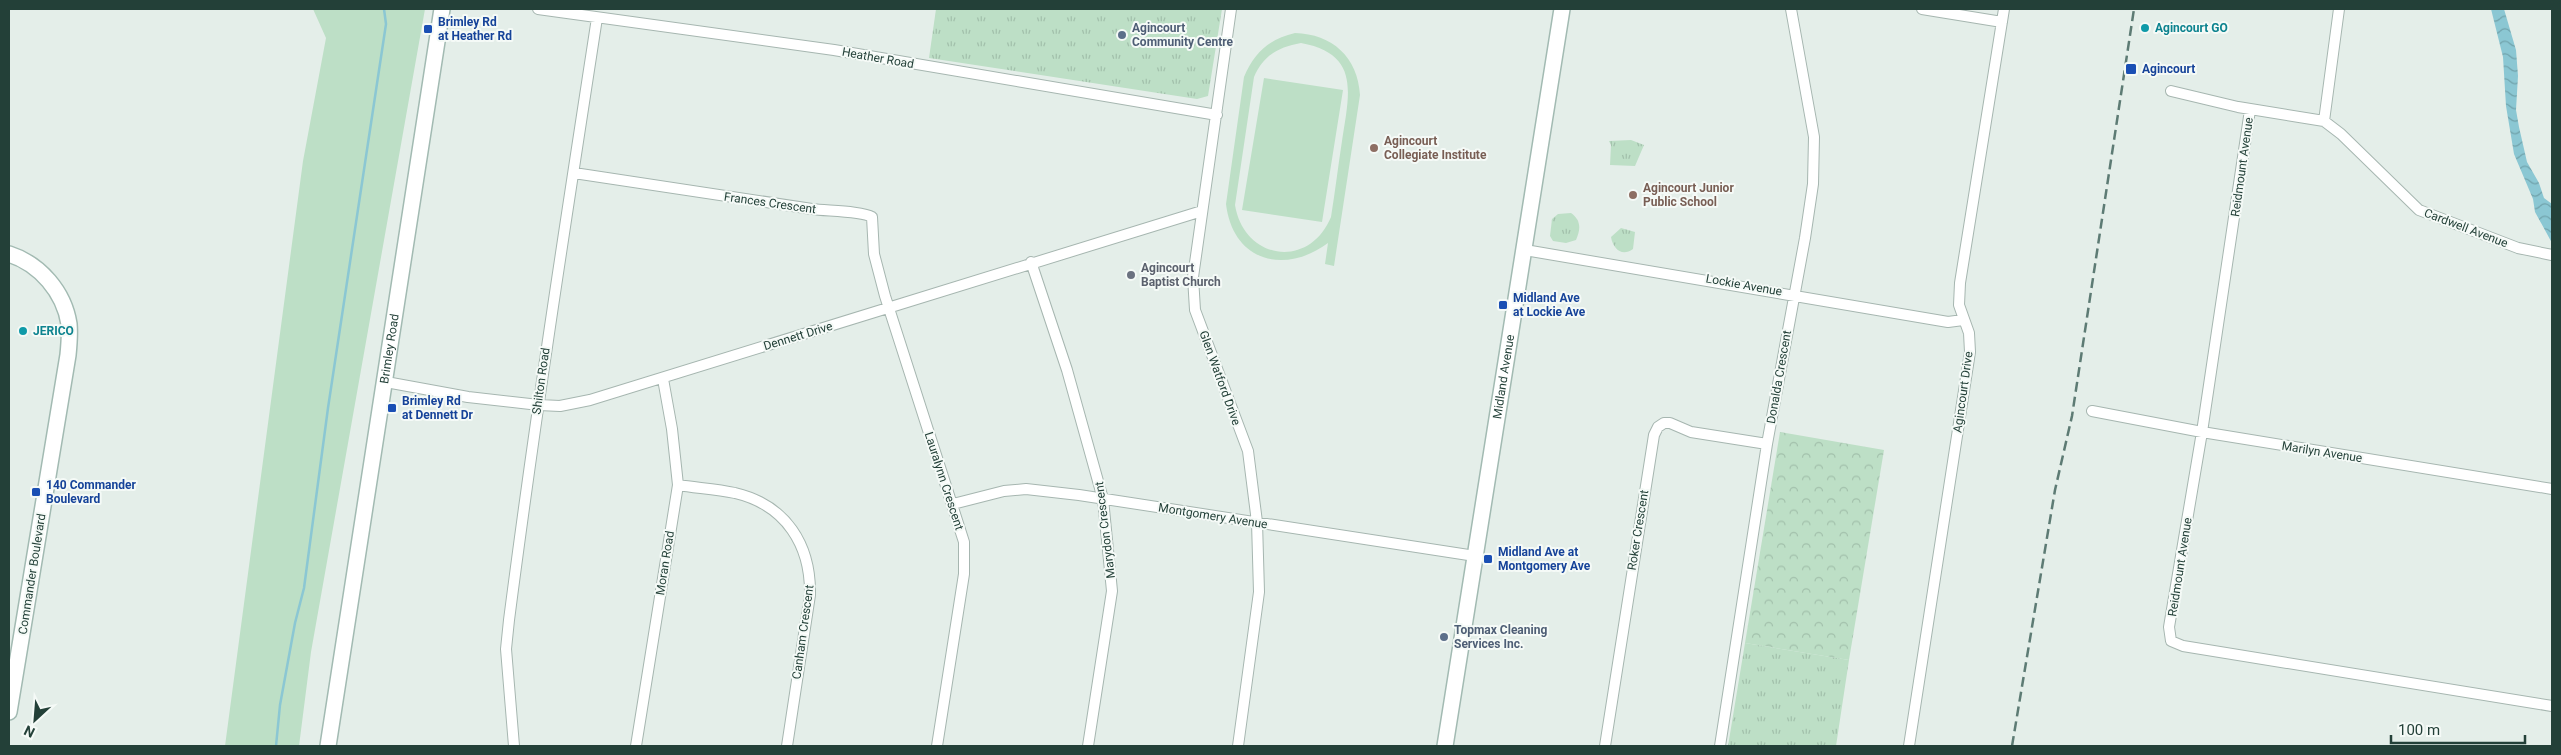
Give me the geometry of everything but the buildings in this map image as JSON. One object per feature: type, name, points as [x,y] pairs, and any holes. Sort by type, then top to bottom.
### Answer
[{"type":"main road","name":"Brimley Road","points":[[328,746],[386,382],[442,9]]},
{"type":"main road","name":"Midland Avenue","points":[[1445,746],[1562,9]]},
{"type":"main road","name":"Commander Boulevard","points":[[9,254],[29,263],[52,284],[61,298],[69,324],[68,355],[9,712]]},
{"type":"street","name":"Heather Road","points":[[538,9],[834,50],[1217,115]]},
{"type":"street","name":"Glen Watford Drive","points":[[1231,9],[1193,277],[1196,310],[1248,451],[1257,522],[1259,592],[1238,746]]},
{"type":"street","name":"Donalda Crescent","points":[[1720,746],[1767,444],[1806,238],[1816,149],[1790,9]]},
{"type":"street","points":[[1922,9],[2002,22]]},
{"type":"street","name":"Agincourt Drive","points":[[1909,746],[1970,352],[1969,333],[1959,305],[1963,257],[2004,9]]},
{"type":"street","points":[[2171,91],[2250,110],[2324,121],[2340,9]]},
{"type":"street","name":"Shilton Road","points":[[514,746],[506,649],[554,291],[597,18]]},
{"type":"street","name":"Reidmount Avenue","points":[[2250,110],[2202,432],[2169,627],[2171,641],[2183,646],[2552,706]]},
{"type":"street","name":"Cardwell Avenue","points":[[2324,121],[2341,134],[2419,210],[2518,248],[2549,254]]},
{"type":"street","name":"Frances Crescent","points":[[574,173],[812,209],[843,213],[865,213],[872,217],[874,254],[889,308]]},
{"type":"street","name":"Dennett Drive","points":[[386,382],[468,397],[538,406],[560,406],[590,400],[663,380],[1031,262],[1202,211]]},
{"type":"street","name":"Lockie Avenue","points":[[1524,250],[1794,294],[1948,322],[1963,320]]},
{"type":"street","name":"Marydon Crescent","points":[[1031,262],[1067,370],[1103,499],[1112,590],[1088,746]]},
{"type":"street","name":"Lauralynn Crescent","points":[[889,308],[964,542],[964,574],[937,746]]},
{"type":"street","name":"Moran Road","points":[[636,746],[678,485],[672,429],[663,380]]},
{"type":"street","name":"Marilyn Avenue","points":[[2092,411],[2202,432],[2552,489]]},
{"type":"street","name":"Roker Crescent","points":[[1605,746],[1654,435],[1658,427],[1664,423],[1670,423],[1691,432],[1767,444]]},
{"type":"street","name":"Canham Crescent","points":[[678,485],[735,493],[756,500],[782,517],[800,539],[811,576],[810,595],[787,746]]},
{"type":"street","name":"Montgomery Avenue","points":[[953,504],[1004,491],[1026,489],[1257,522],[1474,556]]},
{"type":"green space","points":[[313,9],[425,9],[311,652],[299,746],[225,746],[303,161],[326,38]]},
{"type":"green space","points":[[936,9],[1222,9],[1208,96],[1197,99],[929,58]]},
{"type":"green space","points":[[1295,33],[1308,34],[1331,43],[1341,50],[1348,59],[1358,81],[1360,95],[1334,266],[1325,264],[1328,243],[1312,253],[1295,259],[1279,260],[1264,257],[1250,250],[1239,239],[1231,224],[1226,204],[1244,77],[1248,68],[1264,48],[1277,39]],"holes":[[[1301,43],[1320,48],[1334,56],[1342,66],[1347,78],[1348,92],[1331,217],[1321,234],[1308,245],[1293,251],[1278,252],[1264,247],[1251,238],[1241,223],[1235,205],[1254,77],[1262,63],[1278,50]]]},
{"type":"green space","points":[[1264,78],[1343,90],[1322,222],[1242,210]]},
{"type":"green space","points":[[1631,140],[1644,145],[1635,166],[1610,165],[1611,145],[1609,141]]},
{"type":"green space","points":[[1571,213],[1577,219],[1579,225],[1576,240],[1566,243],[1553,241],[1550,236],[1552,219],[1558,214]]},
{"type":"green space","points":[[1621,228],[1635,232],[1633,249],[1629,251],[1622,252],[1616,248],[1612,241],[1611,237]]},
{"type":"green space","points":[[1780,432],[1884,450],[1849,660],[1745,643]]},
{"type":"green space","points":[[1745,643],[1849,660],[1836,746],[1728,746]]},
{"type":"water","points":[[2491,9],[2504,9],[2516,50],[2518,76],[2516,110],[2519,127],[2527,162],[2539,183],[2544,198],[2552,204],[2552,243],[2535,212],[2533,199],[2514,154],[2506,106],[2503,57]]},
{"type":"waterway","points":[[276,746],[280,705],[295,623],[304,588],[328,408],[386,24],[384,9]]},
{"type":"railway","points":[[2012,746],[2055,490],[2072,416],[2134,9]]},
{"type":"place","name":"Agincourt GO","points":[[2145,28]]},
{"type":"place","name":"Brimley Rd at Heather Rd","points":[[428,29]]},
{"type":"place","name":"Agincourt Community Centre","points":[[1122,35]]},
{"type":"place","name":"Agincourt","points":[[2131,69]]},
{"type":"place","name":"Agincourt Collegiate Institute","points":[[1374,148]]},
{"type":"place","name":"Agincourt Junior Public School","points":[[1633,195]]},
{"type":"place","name":"Agincourt Baptist Church","points":[[1131,275]]},
{"type":"place","name":"Midland Ave at Lockie Ave","points":[[1503,305]]},
{"type":"place","name":"JERICO","points":[[23,331]]},
{"type":"place","name":"Brimley Rd at Dennett Dr","points":[[392,408]]},
{"type":"place","name":"140 Commander Boulevard","points":[[36,492]]},
{"type":"place","name":"Midland Ave at Montgomery Ave","points":[[1488,559]]},
{"type":"place","name":"Topmax Cleaning Services Inc.","points":[[1444,637]]}]
